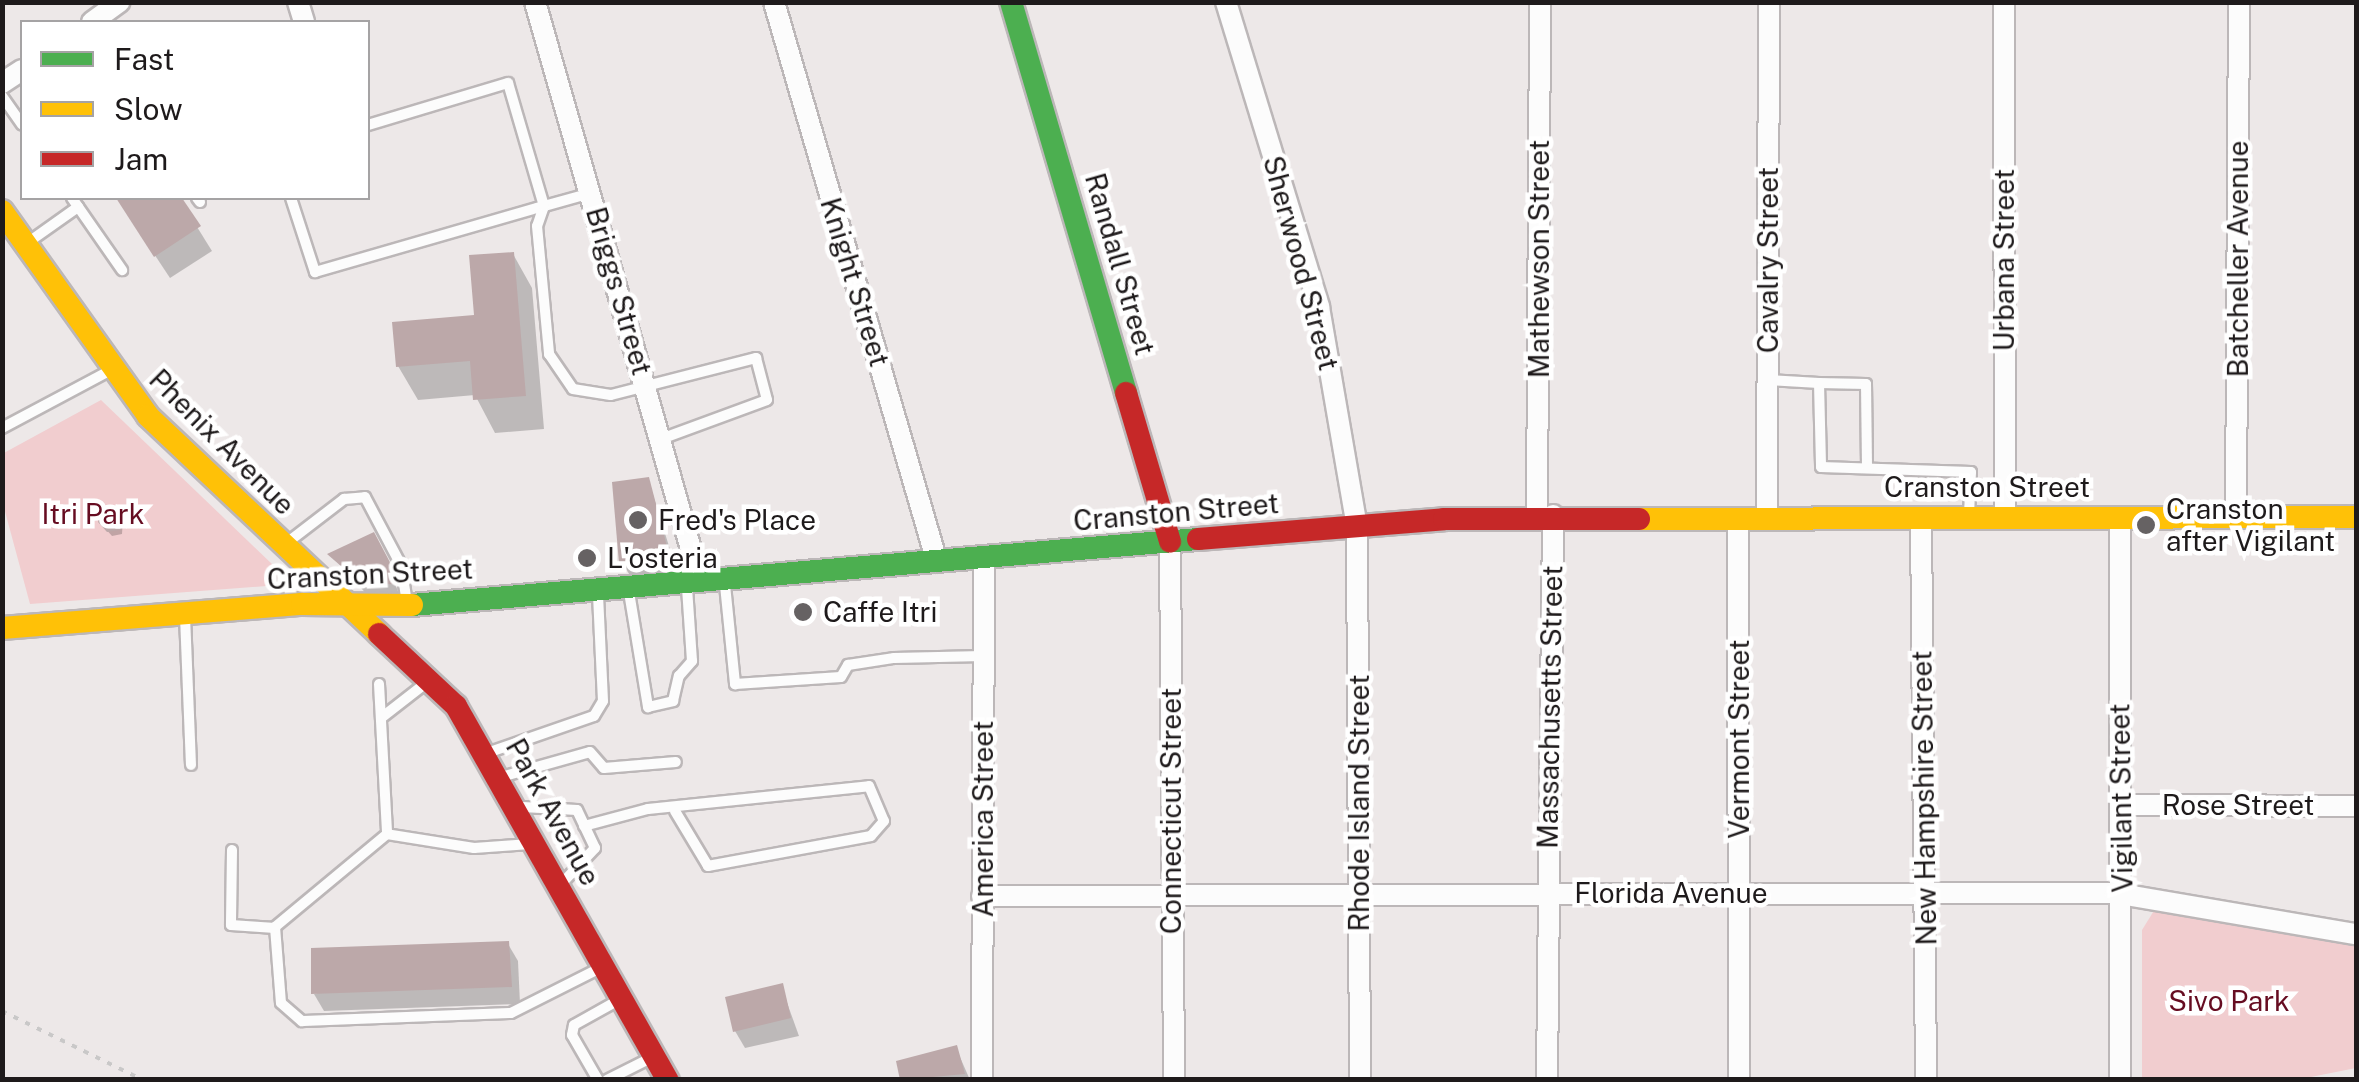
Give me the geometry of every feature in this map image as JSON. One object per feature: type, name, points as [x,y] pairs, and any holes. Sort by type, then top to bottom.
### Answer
[{"type":"main road","name":"Randall Street","points":[[1011,2],[1170,542]]},
{"type":"main road","name":"Phenix Avenue","points":[[2,211],[110,370],[148,416],[346,604]]},
{"type":"main road","name":"Cranston Street","points":[[2,628],[346,604],[408,605],[1545,515],[2356,518]]},
{"type":"main road","name":"Park Avenue","points":[[346,604],[430,680],[487,753],[668,1080]]},
{"type":"street","points":[[95,20],[120,2]]},
{"type":"street","name":"Briggs Street","points":[[535,2],[704,580]]},
{"type":"street","name":"Knight Street","points":[[774,2],[937,562]]},
{"type":"street","name":"Sherwood Street","points":[[1226,2],[1319,307],[1357,527]]},
{"type":"street","name":"Mathewson Street","points":[[1540,2],[1545,515]]},
{"type":"street","name":"Cavalry Street","points":[[1767,518],[1769,2]]},
{"type":"street","name":"Urbana Street","points":[[2004,2],[2004,517]]},
{"type":"street","name":"Batcheller Avenue","points":[[2236,516],[2239,2]]},
{"type":"street","name":"Massachusetts Street","points":[[1545,515],[1547,1080]]},
{"type":"street","name":"New Hampshire Street","points":[[1921,517],[1926,1080]]},
{"type":"street","name":"Vigilant Street","points":[[2120,517],[2120,1080]]},
{"type":"street","name":"Vermont Street","points":[[1738,518],[1739,1080]]},
{"type":"street","name":"Rhode Island Street","points":[[1357,527],[1360,1080]]},
{"type":"street","name":"Connecticut Street","points":[[1170,542],[1174,1080]]},
{"type":"street","name":"America Street","points":[[982,1080],[984,559]]},
{"type":"street","name":"Rose Street","points":[[2120,805],[2356,806]]},
{"type":"street","name":"Florida Avenue","points":[[982,896],[1360,892],[2122,894],[2356,934]]},
{"type":"lane","points":[[370,124],[508,82],[544,206],[537,226],[548,354],[573,388],[612,395],[756,358],[767,400],[661,439]]},
{"type":"lane","points":[[2,96],[20,122]]},
{"type":"lane","points":[[12,109],[20,103]]},
{"type":"lane","points":[[292,200],[315,272],[592,192]]},
{"type":"lane","points":[[25,244],[75,202],[122,270]]},
{"type":"lane","points":[[2,428],[110,370]]},
{"type":"lane","points":[[1768,380],[1866,384],[1867,466]]},
{"type":"lane","points":[[1819,382],[1821,467],[1972,472],[1970,517]]},
{"type":"lane","points":[[284,546],[344,499],[365,496],[401,565],[408,605]]},
{"type":"lane","points":[[629,586],[648,707],[674,701],[679,676],[692,661],[704,580]]},
{"type":"lane","points":[[704,580],[735,684],[841,677],[848,665],[894,658],[983,656]]},
{"type":"lane","points":[[487,753],[594,716],[603,701],[598,589]]},
{"type":"lane","points":[[185,616],[191,765]]},
{"type":"lane","points":[[381,718],[430,680]]},
{"type":"lane","points":[[379,684],[387,834]]},
{"type":"lane","points":[[500,777],[590,752],[604,768],[676,762]]},
{"type":"lane","points":[[584,826],[648,808],[675,810],[869,786],[877,793],[884,822],[871,836],[708,866],[675,810]]},
{"type":"lane","points":[[517,806],[577,810],[596,848],[560,886]]},
{"type":"lane","points":[[232,850],[231,925],[276,928],[387,834],[474,848],[536,843]]},
{"type":"lane","points":[[276,928],[280,1003],[302,1022],[512,1013],[605,965]]},
{"type":"lane","points":[[598,1080],[572,1035],[574,1025],[622,998]]},
{"type":"lane","points":[[607,1080],[655,1055]]},
{"type":"path","points":[[2,1011],[143,1080]]},
{"type":"green space","name":"Itri Park","points":[[101,400],[273,565],[267,586],[30,604],[3,504],[2,454]]},
{"type":"green space","name":"Sivo Park","points":[[2155,909],[2356,943],[2356,1068],[2301,1079],[2142,1080],[2142,930]]},
{"type":"building","points":[[117,200],[183,200],[201,226],[154,257]]},
{"type":"building","points":[[514,252],[526,396],[473,400],[470,361],[396,367],[392,322],[474,315],[469,255]]},
{"type":"building","name":"Fred's Place","points":[[649,477],[670,558],[619,563],[612,482]]},
{"type":"building","points":[[116,507],[125,517],[120,530],[107,532],[98,522],[103,509]]},
{"type":"building","points":[[374,532],[393,568],[395,584],[363,585],[327,554]]},
{"type":"building","points":[[509,941],[512,987],[311,994],[311,948]]},
{"type":"building","points":[[783,983],[791,1018],[733,1032],[725,997]]},
{"type":"building","points":[[957,1045],[965,1074],[900,1080],[896,1061]]},
{"type":"traffic: fast","points":[[1011,2],[1126,393]]},
{"type":"traffic: fast","points":[[412,605],[1198,539]]},
{"type":"traffic: slow","points":[[2,211],[148,416],[379,634]]},
{"type":"traffic: slow","points":[[1639,519],[2356,517]]},
{"type":"traffic: slow","points":[[2,628],[302,604],[412,605]]},
{"type":"traffic: jam","points":[[1126,393],[1170,542]]},
{"type":"traffic: jam","points":[[1198,539],[1444,519],[1639,519]]},
{"type":"traffic: jam","points":[[379,634],[456,706],[668,1080]]},
{"type":"place","name":"Fred's Place","points":[[638,520]]},
{"type":"place","name":"Cranston after Vigilant","points":[[2146,525]]},
{"type":"place","name":"L'osteria","points":[[587,558]]},
{"type":"place","name":"Caffe Itri","points":[[803,612]]}]
